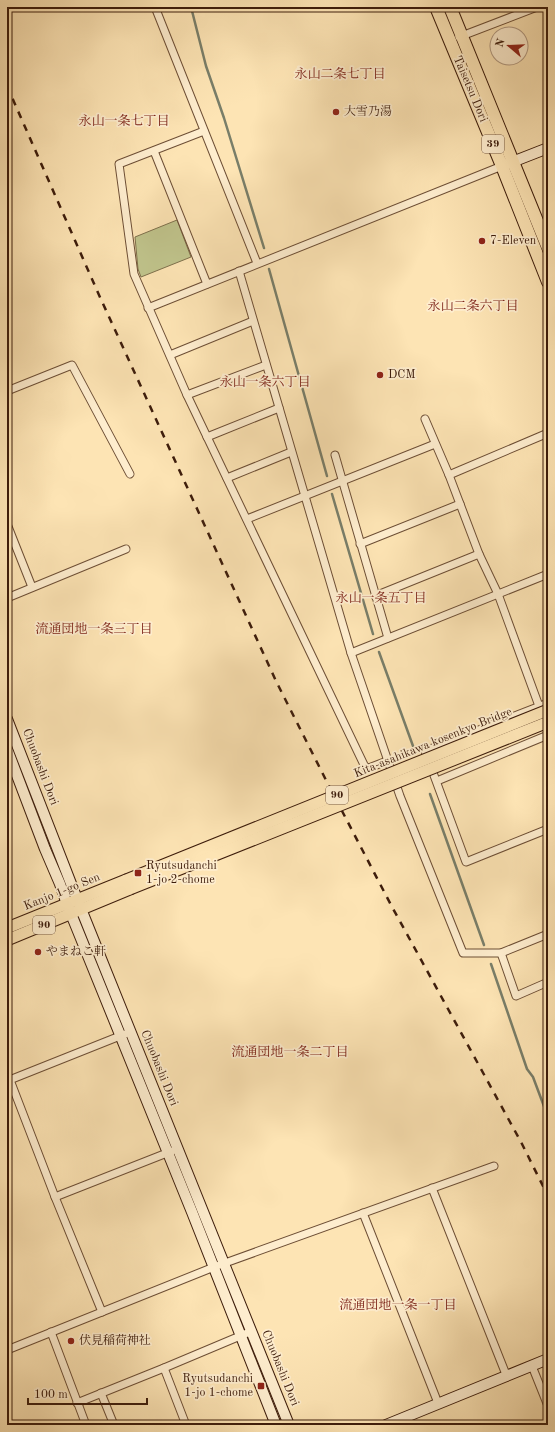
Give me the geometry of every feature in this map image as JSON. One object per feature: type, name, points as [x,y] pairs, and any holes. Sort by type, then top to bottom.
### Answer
[{"type":"highway","name":"Taisetsu Dori","points":[[436,7],[548,282]]},
{"type":"highway","name":"Taisetsu Dori","points":[[450,7],[514,161],[548,248]]},
{"type":"main road","name":"Kita-asahikawa kosenkyo Bridge","points":[[128,884],[544,708]]},
{"type":"main road","name":"Kita-asahikawa kosenkyo Bridge","points":[[128,884],[548,722]]},
{"type":"main road","name":"Kanjo 1-go Sen","points":[[7,928],[74,906],[128,884]]},
{"type":"main road","name":"Kanjo 1-go Sen","points":[[7,940],[74,906]]},
{"type":"street","points":[[155,7],[257,263]]},
{"type":"street","points":[[450,41],[537,7]]},
{"type":"street","points":[[204,131],[120,164],[134,274],[187,395],[366,769],[388,762]]},
{"type":"street","points":[[148,308],[257,263],[292,251],[548,148]]},
{"type":"street","points":[[154,150],[207,284]]},
{"type":"street","points":[[239,271],[351,653],[400,796],[463,953],[501,953],[548,934]]},
{"type":"street","points":[[170,355],[253,321]]},
{"type":"street","points":[[7,391],[72,365],[130,474]]},
{"type":"street","points":[[187,395],[266,365]]},
{"type":"street","points":[[207,437],[279,408]]},
{"type":"street","points":[[425,419],[479,554],[498,594],[544,708]]},
{"type":"street","points":[[448,475],[548,433]]},
{"type":"street","points":[[247,519],[435,444]]},
{"type":"street","points":[[227,478],[291,452]]},
{"type":"street","points":[[335,455],[388,638]]},
{"type":"street","points":[[360,544],[460,504]]},
{"type":"street","points":[[7,524],[32,587]]},
{"type":"street","points":[[7,598],[126,549]]},
{"type":"street","points":[[375,596],[479,554]]},
{"type":"street","points":[[351,653],[548,574]]},
{"type":"street","points":[[548,702],[544,708],[425,751],[466,862],[548,829]]},
{"type":"street","name":"Chuobashi Dori","points":[[7,719],[120,1036],[224,1264],[289,1425]]},
{"type":"street","points":[[437,781],[548,735]]},
{"type":"street","name":"Chuobashi Dori","points":[[7,749],[60,884],[74,906],[130,1032],[214,1268],[276,1425]]},
{"type":"street","points":[[501,953],[516,996],[548,982]]},
{"type":"street","points":[[102,1312],[9,1080],[130,1032]]},
{"type":"street","points":[[55,1197],[172,1150]]},
{"type":"street","points":[[7,1350],[224,1264],[494,1166]]},
{"type":"street","points":[[432,1188],[507,1377]]},
{"type":"street","points":[[364,1213],[438,1403]]},
{"type":"street","points":[[77,1403],[252,1331]]},
{"type":"street","points":[[51,1332],[86,1425]]},
{"type":"street","points":[[386,1425],[406,1421],[438,1403],[507,1377],[548,1359]]},
{"type":"street","points":[[532,1366],[548,1406]]},
{"type":"street","points":[[164,1368],[186,1425]]},
{"type":"street","points":[[101,1393],[114,1425]]},
{"type":"green space","points":[[177,220],[191,257],[141,277],[138,269],[135,237]]},
{"type":"waterway","points":[[191,7],[206,66],[224,118],[264,248]]},
{"type":"waterway","points":[[269,269],[327,476]]},
{"type":"waterway","points":[[332,494],[373,634]]},
{"type":"waterway","points":[[379,652],[413,746]]},
{"type":"waterway","points":[[430,794],[484,945]]},
{"type":"waterway","points":[[491,964],[527,1069],[533,1077],[548,1117]]},
{"type":"railway","points":[[7,86],[99,295],[276,681],[391,905],[521,1142],[548,1196]]},
{"type":"place","name":"大雪乃湯","points":[[336,112]]},
{"type":"place","name":"7-Eleven","points":[[482,241]]},
{"type":"place","name":"DCM","points":[[380,375]]},
{"type":"place","name":"Ryutsudanchi 1-jo 2-chome","points":[[138,873]]},
{"type":"place","name":"やまねこ軒","points":[[38,952]]},
{"type":"place","name":"伏見稲荷神社","points":[[71,1341]]},
{"type":"place","name":"Ryutsudanchi 1-jo 1-chome","points":[[261,1386]]},
{"type":"district","name":"永山二条七丁目","points":[[340,74]]},
{"type":"district","name":"永山一条七丁目","points":[[124,121]]},
{"type":"district","name":"永山二条六丁目","points":[[473,306]]},
{"type":"district","name":"永山一条六丁目","points":[[265,382]]},
{"type":"district","name":"永山一条五丁目","points":[[381,598]]},
{"type":"district","name":"流通団地一条三丁目","points":[[94,629]]},
{"type":"district","name":"流通団地一条二丁目","points":[[290,1052]]},
{"type":"district","name":"流通団地一条一丁目","points":[[398,1305]]}]
